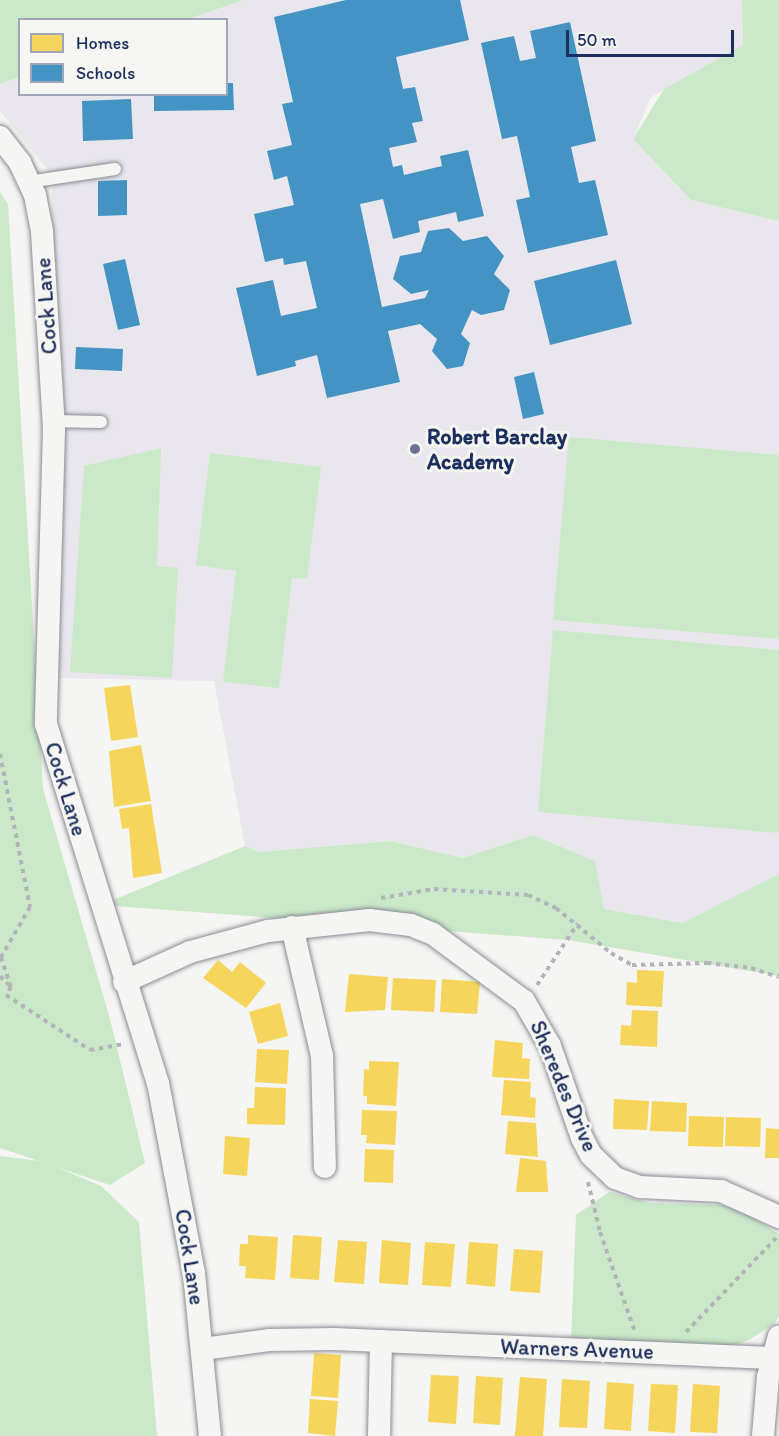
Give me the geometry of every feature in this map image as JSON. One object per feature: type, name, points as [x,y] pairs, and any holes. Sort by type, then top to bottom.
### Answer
[{"type":"street","name":"Cock Lane","points":[[0,137],[28,182],[42,232],[53,421],[46,724],[124,982],[145,1039],[185,1216],[203,1349],[210,1436]]},
{"type":"street","name":"Sheredes Drive","points":[[124,982],[213,944],[292,927],[369,920],[411,925],[448,944],[524,1000],[550,1046],[591,1155],[625,1183],[721,1191],[779,1217]]},
{"type":"street","points":[[292,927],[322,1056],[325,1167]]},
{"type":"street","points":[[763,1436],[772,1358],[779,1336]]},
{"type":"street","name":"Warners Avenue","points":[[203,1349],[294,1338],[772,1358]]},
{"type":"street","points":[[379,1436],[381,1341]]},
{"type":"lane","points":[[28,182],[115,169]]},
{"type":"lane","points":[[53,421],[101,422]]},
{"type":"path","points":[[0,754],[30,907],[1,957],[11,987]]},
{"type":"path","points":[[524,1000],[578,923]]},
{"type":"path","points":[[0,976],[11,987]]},
{"type":"path","points":[[6,995],[11,987]]},
{"type":"path","points":[[0,996],[6,995],[90,1050],[145,1039]]},
{"type":"path","points":[[591,1155],[588,1189],[593,1211],[642,1353]]},
{"type":"path","points":[[667,1352],[779,1236]]},
{"type":"shaded area","name":"Robert Barclay Academy","points":[[244,0],[742,0],[743,45],[651,97],[633,139],[691,200],[779,221],[779,874],[682,923],[604,909],[594,861],[533,835],[463,858],[390,841],[258,852],[245,846],[214,681],[51,678],[52,175],[0,111],[0,84],[18,77],[18,96],[228,96],[228,18],[191,18]]},
{"type":"green space","points":[[0,0],[244,0],[191,18],[18,18],[18,77],[0,84]]},
{"type":"green space","points":[[742,0],[779,0],[779,221],[691,200],[633,139],[664,89],[743,45]]},
{"type":"green space","points":[[0,192],[8,204],[43,789],[110,1019],[145,1163],[110,1185],[56,1167],[101,1186],[139,1222],[157,1436],[0,1436],[0,1156],[39,1161],[0,1148]]},
{"type":"green space","points":[[569,437],[779,455],[779,639],[553,620]]},
{"type":"green space","points":[[161,448],[157,566],[178,568],[172,678],[70,672],[84,466]]},
{"type":"green space","points":[[210,453],[321,467],[307,579],[292,578],[279,688],[223,682],[236,571],[196,565]]},
{"type":"green space","points":[[553,630],[779,650],[779,833],[538,812]]},
{"type":"green space","points":[[533,835],[595,861],[604,909],[682,923],[779,874],[779,976],[568,940],[101,905],[245,846],[258,852],[390,841],[463,858]]},
{"type":"green space","points":[[609,1192],[650,1203],[724,1205],[745,1213],[779,1234],[779,1316],[774,1324],[749,1340],[721,1349],[571,1344],[576,1215]]},
{"type":"building: Homes","points":[[130,685],[138,737],[111,741],[104,688]]},
{"type":"building: Homes","points":[[141,745],[151,801],[114,807],[109,751]]},
{"type":"building: Homes","points":[[151,804],[162,873],[133,878],[129,828],[122,829],[119,809]]},
{"type":"building: Homes","points":[[218,960],[232,972],[240,962],[266,983],[246,1008],[203,978]]},
{"type":"building: Homes","points":[[637,970],[664,971],[662,1007],[626,1005],[627,982],[637,983]]},
{"type":"building: Homes","points":[[349,974],[388,977],[385,1010],[345,1012]]},
{"type":"building: Homes","points":[[393,978],[436,980],[434,1012],[391,1010]]},
{"type":"building: Homes","points":[[442,979],[480,982],[477,1014],[440,1012]]},
{"type":"building: Homes","points":[[280,1003],[288,1036],[258,1044],[249,1012]]},
{"type":"building: Homes","points":[[632,1010],[658,1011],[657,1047],[620,1045],[621,1025],[631,1026]]},
{"type":"building: Homes","points":[[495,1040],[523,1043],[522,1058],[530,1059],[529,1079],[492,1077]]},
{"type":"building: Homes","points":[[257,1049],[289,1050],[287,1084],[255,1082]]},
{"type":"building: Homes","points":[[369,1061],[399,1062],[396,1106],[367,1104],[367,1096],[363,1096],[364,1069],[369,1070]]},
{"type":"building: Homes","points":[[504,1080],[531,1082],[530,1097],[536,1098],[535,1118],[501,1115]]},
{"type":"building: Homes","points":[[255,1087],[286,1088],[285,1125],[247,1124],[247,1108],[254,1108]]},
{"type":"building: Homes","points":[[614,1099],[649,1101],[647,1130],[613,1129]]},
{"type":"building: Homes","points":[[652,1101],[687,1103],[686,1132],[650,1131]]},
{"type":"building: Homes","points":[[362,1110],[397,1111],[395,1145],[366,1143],[367,1135],[361,1135]]},
{"type":"building: Homes","points":[[689,1116],[724,1117],[723,1147],[688,1146]]},
{"type":"building: Homes","points":[[726,1117],[761,1118],[760,1147],[725,1146]]},
{"type":"building: Homes","points":[[508,1121],[536,1123],[538,1157],[505,1154]]},
{"type":"building: Homes","points":[[766,1128],[779,1129],[779,1158],[765,1158]]},
{"type":"building: Homes","points":[[225,1136],[250,1138],[247,1176],[223,1174]]},
{"type":"building: Homes","points":[[365,1149],[394,1150],[393,1183],[364,1182]]},
{"type":"building: Homes","points":[[520,1158],[546,1161],[548,1192],[516,1192]]},
{"type":"building: Homes","points":[[248,1235],[278,1237],[275,1280],[245,1278],[246,1266],[239,1266],[240,1244],[248,1244]]},
{"type":"building: Homes","points":[[293,1235],[322,1237],[319,1280],[290,1278]]},
{"type":"building: Homes","points":[[338,1240],[367,1242],[364,1284],[334,1282]]},
{"type":"building: Homes","points":[[382,1240],[411,1243],[408,1285],[379,1283]]},
{"type":"building: Homes","points":[[425,1242],[455,1244],[451,1287],[422,1285]]},
{"type":"building: Homes","points":[[469,1242],[498,1244],[495,1287],[466,1284]]},
{"type":"building: Homes","points":[[514,1249],[543,1251],[540,1293],[510,1291]]},
{"type":"building: Homes","points":[[314,1353],[341,1355],[338,1398],[311,1396]]},
{"type":"building: Homes","points":[[431,1375],[459,1376],[456,1424],[428,1422]]},
{"type":"building: Homes","points":[[476,1376],[503,1378],[500,1425],[473,1423]]},
{"type":"building: Homes","points":[[520,1377],[547,1379],[543,1436],[515,1436]]},
{"type":"building: Homes","points":[[562,1379],[590,1381],[587,1428],[559,1427]]},
{"type":"building: Homes","points":[[607,1382],[634,1384],[631,1431],[604,1429]]},
{"type":"building: Homes","points":[[651,1384],[678,1385],[675,1433],[648,1431]]},
{"type":"building: Homes","points":[[693,1384],[720,1386],[717,1433],[690,1432]]},
{"type":"building: Homes","points":[[310,1399],[338,1401],[335,1436],[308,1433]]},
{"type":"building: Schools","points":[[346,0],[460,0],[469,40],[396,57],[403,89],[415,87],[423,121],[412,123],[417,142],[389,148],[393,167],[402,165],[404,175],[442,166],[440,156],[468,150],[484,216],[458,222],[456,212],[418,221],[420,232],[393,239],[383,199],[360,204],[382,307],[425,298],[429,290],[411,294],[393,279],[400,256],[421,252],[428,231],[449,228],[463,241],[487,236],[504,256],[494,274],[510,290],[504,310],[481,315],[472,310],[461,334],[470,343],[463,366],[447,369],[432,351],[437,339],[420,324],[388,331],[400,382],[327,398],[317,355],[295,361],[296,366],[257,376],[236,288],[273,280],[281,316],[317,308],[306,261],[284,265],[283,258],[265,262],[254,214],[294,205],[287,176],[274,180],[267,151],[292,145],[282,104],[293,102],[274,17]]},
{"type":"building: Schools","points":[[570,22],[596,141],[571,147],[579,183],[595,180],[608,235],[528,253],[516,200],[530,197],[517,136],[502,139],[481,43],[514,36],[520,61],[536,58],[530,31]]},
{"type":"building: Schools","points":[[228,83],[233,83],[234,110],[154,111],[154,96],[228,96]]},
{"type":"building: Schools","points":[[131,99],[133,139],[83,141],[82,101]]},
{"type":"building: Schools","points":[[127,180],[127,215],[98,216],[98,181]]},
{"type":"building: Schools","points":[[125,259],[140,325],[118,330],[103,264]]},
{"type":"building: Schools","points":[[616,260],[632,324],[550,345],[534,281]]},
{"type":"building: Schools","points":[[76,347],[123,349],[122,371],[75,369]]},
{"type":"building: Schools","points":[[534,372],[544,414],[523,419],[514,377]]},
{"type":"place","name":"Robert Barclay Academy","points":[[415,449]]}]
